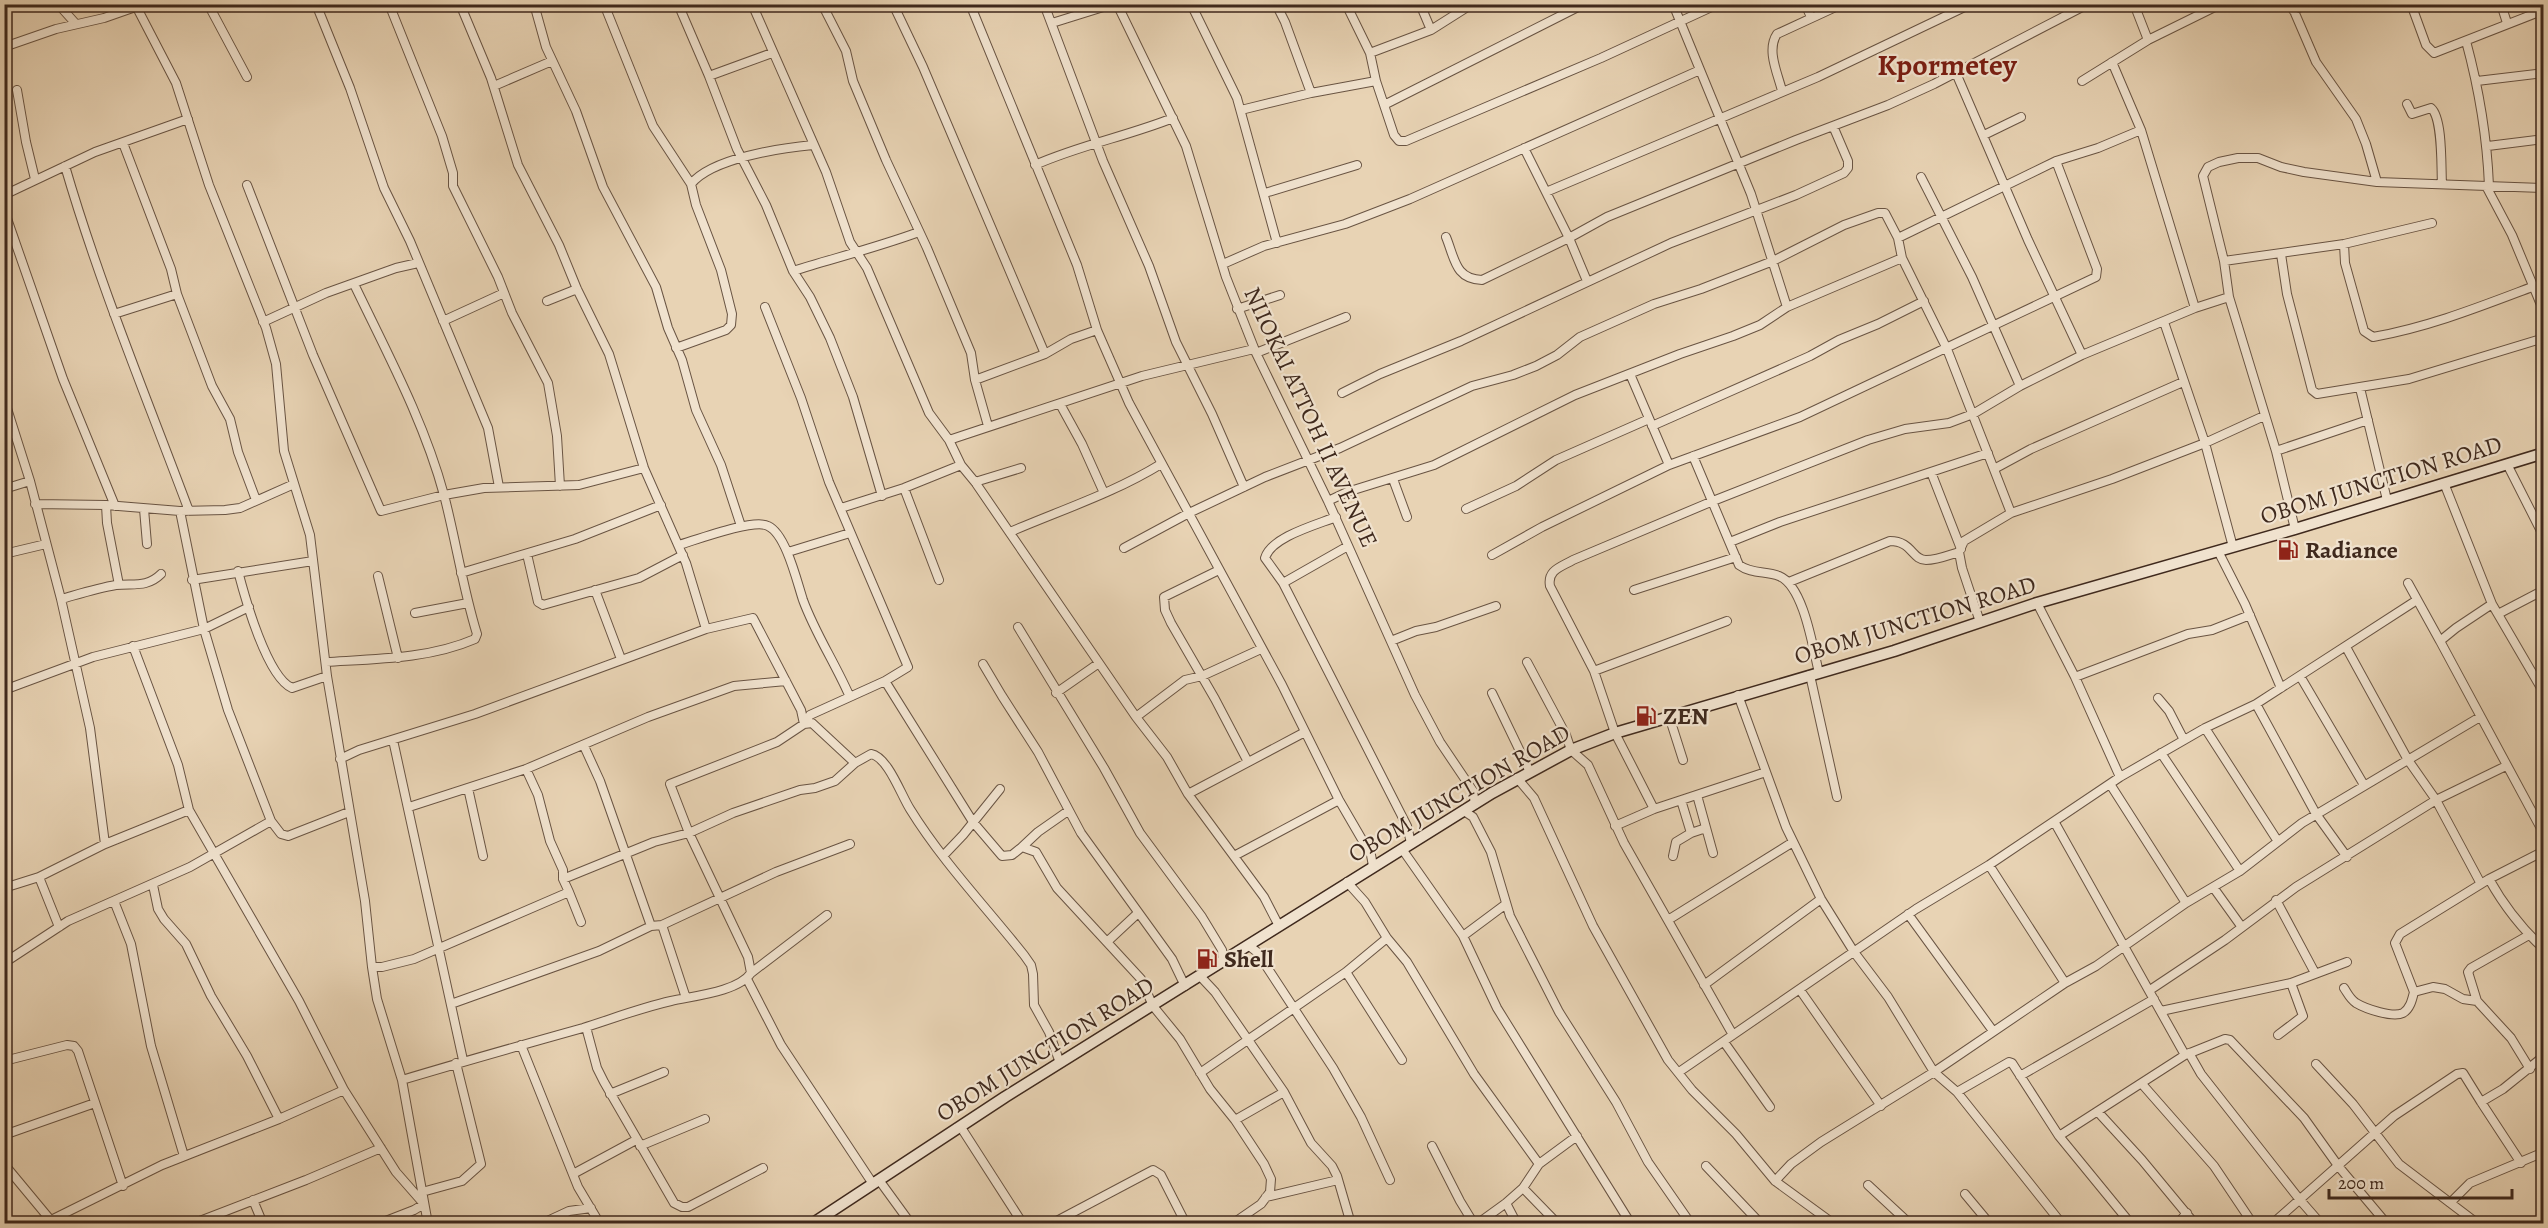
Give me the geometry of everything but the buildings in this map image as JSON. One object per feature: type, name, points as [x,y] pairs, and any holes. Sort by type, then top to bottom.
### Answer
[{"type":"main road","name":"OBOM JUNCTION ROAD","points":[[816,1223],[957,1128],[1372,866],[1517,778],[1571,750],[1615,733],[1814,674],[2037,603],[2295,529],[2544,453]]},
{"type":"street","points":[[58,4],[76,24]]},
{"type":"street","points":[[208,4],[247,77]]},
{"type":"street","points":[[316,4],[350,88],[384,188],[488,428],[500,487]]},
{"type":"street","points":[[389,4],[442,136],[453,173],[453,186],[548,383],[557,436],[560,486]]},
{"type":"street","points":[[460,4],[494,86],[518,165],[559,245],[613,364],[644,468],[683,555],[706,629]]},
{"type":"street","points":[[534,4],[552,61],[576,111],[603,188],[656,287],[668,328],[682,360],[696,410],[721,465],[741,526]]},
{"type":"street","points":[[604,4],[653,126],[691,184],[705,231],[721,270],[732,314],[731,325],[726,330],[676,348]]},
{"type":"street","points":[[678,4],[709,76],[729,132],[775,224],[793,271],[810,297],[830,338],[853,397],[882,496]]},
{"type":"street","points":[[752,4],[826,172],[845,230],[856,254],[867,268],[929,413],[949,440],[961,465],[1010,532],[1136,717],[1167,757],[1188,794],[1264,897],[1279,926]]},
{"type":"street","points":[[822,4],[846,51],[853,81],[971,353],[975,380],[988,426]]},
{"type":"street","points":[[893,4],[923,67],[1045,354]]},
{"type":"street","points":[[970,4],[1077,265],[1097,330],[1119,383],[1339,800],[1371,855],[1372,866]]},
{"type":"street","points":[[1044,4],[1096,142],[1149,266],[1172,332],[1221,433],[1244,487]]},
{"type":"street","points":[[1052,23],[1115,4]]},
{"type":"street","name":"NIIOKAI ATTOH II AVENUE","points":[[1115,4],[1173,118],[1192,162],[1237,309],[1255,351],[1336,518],[1423,710],[1440,742],[1473,791],[1475,804]]},
{"type":"street","points":[[1191,4],[1241,110],[1277,243]]},
{"type":"street","points":[[1276,4],[1311,93]]},
{"type":"street","points":[[1346,4],[1370,52],[1376,81],[1394,135],[1399,141],[1406,141],[1719,4]]},
{"type":"street","points":[[1420,4],[1431,30]]},
{"type":"street","points":[[1370,52],[1431,30],[1472,4]]},
{"type":"street","points":[[1384,105],[1584,4]]},
{"type":"street","points":[[1673,4],[1756,210],[1787,307]]},
{"type":"street","points":[[1805,4],[1811,17]]},
{"type":"street","points":[[1782,91],[1772,42],[1777,34],[1842,4]]},
{"type":"street","points":[[1546,192],[1562,183],[1870,54],[1971,4]]},
{"type":"street","points":[[1446,237],[1461,275],[1470,279],[1482,280],[1608,217],[1888,105],[1956,73],[2088,4]]},
{"type":"street","points":[[2134,4],[2148,40]]},
{"type":"street","points":[[2082,81],[2148,40],[2221,4]]},
{"type":"street","points":[[2309,4],[2292,8],[2316,62],[2356,119],[2366,144],[2376,182]]},
{"type":"street","points":[[2411,4],[2429,51],[2434,53],[2544,10]]},
{"type":"street","points":[[2501,4],[2507,23]]},
{"type":"street","points":[[4,47],[56,28],[138,6],[176,83],[209,185],[263,322],[276,364],[283,443],[310,535],[327,676],[365,901],[377,999],[402,1080],[428,1224]]},
{"type":"street","points":[[2466,41],[2477,81],[2488,146],[2487,186],[2512,235],[2544,312]]},
{"type":"street","points":[[709,76],[772,53]]},
{"type":"street","points":[[494,86],[552,61]]},
{"type":"street","points":[[2112,62],[2141,130],[2195,308]]},
{"type":"street","points":[[1223,264],[1277,243],[1346,224],[1399,204],[1700,70]]},
{"type":"street","points":[[1956,73],[2082,355]]},
{"type":"street","points":[[2477,81],[2544,73]]},
{"type":"street","points":[[1241,110],[1311,93],[1376,81]]},
{"type":"street","points":[[17,90],[35,179]]},
{"type":"street","points":[[2407,104],[2412,114],[2431,108],[2435,111],[2440,138],[2442,184]]},
{"type":"street","points":[[1984,135],[2021,117]]},
{"type":"street","points":[[1035,165],[1066,151],[1130,134],[1173,118]]},
{"type":"street","points":[[4,195],[95,152],[188,119]]},
{"type":"street","points":[[1342,393],[1380,374],[1461,341],[1671,243],[1844,172],[1848,168],[1848,161],[1833,126]]},
{"type":"street","points":[[1898,238],[2056,161],[2098,148],[2141,130]]},
{"type":"street","points":[[2488,146],[2544,139]]},
{"type":"street","points":[[123,143],[212,386],[230,419],[238,452],[256,500]]},
{"type":"street","points":[[691,184],[704,173],[742,158],[776,149],[813,145]]},
{"type":"street","points":[[1524,148],[1569,238],[1587,281]]},
{"type":"street","points":[[2295,529],[2276,451],[2229,297],[2224,261],[2203,176],[2208,167],[2238,158],[2258,158],[2281,167],[2304,172],[2376,182],[2544,188]]},
{"type":"street","points":[[1492,555],[1532,532],[1669,465],[1800,417],[2056,298],[2098,274],[2056,161]]},
{"type":"street","points":[[1265,193],[1357,165]]},
{"type":"street","points":[[65,166],[86,238],[184,511],[192,580],[204,629],[228,710],[271,821],[281,834],[288,836],[349,812]]},
{"type":"street","points":[[1921,177],[1972,277],[2020,386]]},
{"type":"street","points":[[247,185],[294,308],[376,506],[384,512],[444,495],[500,487],[594,483],[644,468]]},
{"type":"street","points":[[4,210],[63,379],[115,506]]},
{"type":"street","points":[[1124,548],[1244,487],[1340,448],[1472,386],[1536,366],[1557,355],[1580,336],[1654,304],[1701,289],[1773,261],[1844,225],[1878,213],[1885,213],[1889,218],[1898,238],[1902,258],[1947,349],[2012,513]]},
{"type":"street","points":[[2224,261],[2344,244],[2432,223]]},
{"type":"street","points":[[793,271],[856,254],[919,232]]},
{"type":"street","points":[[2344,244],[2346,263],[2364,331],[2373,337],[2447,320],[2532,287]]},
{"type":"street","points":[[2281,254],[2287,294],[2312,390],[2317,394],[2409,379],[2544,338]]},
{"type":"street","points":[[1328,501],[1347,492],[1434,465],[1575,395],[1708,343],[1734,336],[1760,325],[1787,307],[1902,258]]},
{"type":"street","points":[[263,322],[326,292],[396,268],[418,263]]},
{"type":"street","points":[[326,662],[398,658],[457,646],[475,639],[477,634],[444,495],[419,423],[354,284]]},
{"type":"street","points":[[547,302],[577,289]]},
{"type":"street","points":[[443,321],[504,293]]},
{"type":"street","points":[[114,314],[177,294]]},
{"type":"street","points":[[1237,309],[1280,295]]},
{"type":"street","points":[[1654,809],[1615,733],[1594,671],[1550,586],[1548,579],[1551,572],[1573,560],[1713,501],[1868,440],[1905,429],[1949,423],[1972,414],[2020,386],[2082,355],[2195,308],[2229,297]]},
{"type":"street","points":[[1466,509],[1516,486],[1556,460],[1810,356],[1839,340],[1924,301]]},
{"type":"street","points":[[765,307],[801,398],[829,482],[908,667],[885,681],[849,695],[810,715],[804,724],[777,742],[670,784],[719,900],[745,949],[749,976],[781,1045],[876,1182],[911,1224]]},
{"type":"street","points":[[949,440],[1119,383],[1187,364],[1255,351],[1346,317]]},
{"type":"street","points":[[2164,322],[2205,443],[2233,547]]},
{"type":"street","points":[[975,380],[1045,354],[1071,339],[1097,330]]},
{"type":"street","points":[[1630,374],[1669,465]]},
{"type":"street","points":[[1994,470],[2031,449],[2183,382]]},
{"type":"street","points":[[2361,388],[2387,500]]},
{"type":"street","points":[[4,399],[30,481],[61,599],[90,728],[105,844]]},
{"type":"street","points":[[1060,404],[1082,444],[1104,493]]},
{"type":"street","points":[[1789,582],[1890,541],[1899,541],[1908,546],[1918,558],[1926,560],[1960,550],[1964,541],[2012,513],[2112,479],[2264,417]]},
{"type":"street","points":[[2276,451],[2368,420]]},
{"type":"street","points":[[1730,542],[1780,522],[1988,453]]},
{"type":"street","points":[[1693,456],[1739,565],[1746,570],[1780,576],[1794,589],[1808,627],[1814,674],[1837,797]]},
{"type":"street","points":[[1010,532],[1104,493],[1161,464]]},
{"type":"street","points":[[2506,464],[2544,537]]},
{"type":"street","points":[[841,508],[882,496],[961,465]]},
{"type":"street","points":[[975,482],[1021,468]]},
{"type":"street","points":[[1931,472],[1960,550],[1980,622]]},
{"type":"street","points":[[1392,479],[1407,518]]},
{"type":"street","points":[[4,489],[30,481]]},
{"type":"street","points":[[2444,483],[2492,604],[2544,693]]},
{"type":"street","points":[[35,504],[106,505],[184,511],[225,510],[240,508],[294,484]]},
{"type":"street","points":[[904,488],[939,580]]},
{"type":"street","points":[[106,505],[108,531],[119,585]]},
{"type":"street","points":[[461,573],[575,539],[662,505]]},
{"type":"street","points":[[144,509],[147,544]]},
{"type":"street","points":[[1336,518],[1274,544],[1267,551],[1265,558],[1283,583],[1407,826],[1406,846],[1463,936],[1497,1008],[1631,1224]]},
{"type":"street","points":[[679,545],[741,526],[768,525],[788,552],[811,619],[849,695]]},
{"type":"street","points":[[788,552],[850,533]]},
{"type":"street","points":[[4,554],[46,544]]},
{"type":"street","points":[[1283,583],[1348,546]]},
{"type":"street","points":[[2218,551],[2250,615],[2281,688]]},
{"type":"street","points":[[527,554],[540,604],[639,578],[683,555]]},
{"type":"street","points":[[1634,590],[1736,557]]},
{"type":"street","points":[[192,580],[313,561]]},
{"type":"street","points":[[1219,570],[1164,597],[1163,603],[1171,623],[1248,762]]},
{"type":"street","points":[[238,571],[270,662],[284,684],[292,688],[327,676]]},
{"type":"street","points":[[61,599],[119,585],[141,585],[156,579],[161,574]]},
{"type":"street","points":[[378,576],[398,658]]},
{"type":"street","points":[[2408,583],[2544,834]]},
{"type":"street","points":[[596,590],[621,659]]},
{"type":"street","points":[[2498,614],[2544,590]]},
{"type":"street","points":[[1678,1072],[1908,914],[1989,865],[2120,777],[2205,728],[2256,704],[2417,600]]},
{"type":"street","points":[[415,614],[468,603]]},
{"type":"street","points":[[2037,603],[2076,677],[2120,777]]},
{"type":"street","points":[[2440,641],[2492,604]]},
{"type":"street","points":[[1391,641],[1497,606]]},
{"type":"street","points":[[4,690],[75,663],[204,629],[249,607]]},
{"type":"street","points":[[2076,677],[2188,634],[2212,630],[2250,615]]},
{"type":"street","points":[[340,759],[475,714],[706,629],[753,618],[801,710],[804,724]]},
{"type":"street","points":[[1594,671],[1727,621]]},
{"type":"street","points":[[1018,627],[1056,693],[1104,768],[1140,833],[1202,916],[1222,950],[1223,960]]},
{"type":"street","points":[[133,646],[178,765],[189,810],[299,1001],[344,1090],[408,1187],[424,1204]]},
{"type":"street","points":[[2346,646],[2408,760],[2436,800],[2481,884]]},
{"type":"street","points":[[1136,717],[1185,680],[1202,676],[1261,649]]},
{"type":"street","points":[[1527,662],[1566,735],[1571,750],[1588,765],[1615,826],[1733,1035]]},
{"type":"street","points":[[1056,693],[1099,663]]},
{"type":"street","points":[[983,664],[1038,752],[1068,811],[1097,856],[1172,959],[1185,986]]},
{"type":"street","points":[[2300,676],[2364,785]]},
{"type":"street","points":[[409,807],[526,769],[648,717],[734,686],[786,681]]},
{"type":"street","points":[[885,681],[973,822],[1002,856],[1012,855],[1038,832],[1068,811]]},
{"type":"street","points":[[1492,693],[1530,772]]},
{"type":"street","points":[[1738,695],[1793,842],[1821,899],[1854,952],[1888,998],[1934,1072],[1957,1092],[2062,1224]]},
{"type":"street","points":[[2158,698],[2169,711],[2184,740]]},
{"type":"street","points":[[2256,704],[2316,814],[2347,857]]},
{"type":"street","points":[[1669,716],[1683,760]]},
{"type":"street","points":[[1776,1181],[1791,1164],[1821,1142],[1934,1072],[2065,983],[2096,966],[2186,903],[2240,871],[2277,840],[2316,814],[2480,717]]},
{"type":"street","points":[[804,724],[812,723],[855,763]]},
{"type":"street","points":[[2205,728],[2277,840]]},
{"type":"street","points":[[1188,794],[1305,732]]},
{"type":"street","points":[[393,740],[437,948],[452,1005],[460,1062],[481,1164],[462,1181],[422,1192]]},
{"type":"street","points":[[584,746],[600,781],[651,926]]},
{"type":"street","points":[[2161,753],[2240,871]]},
{"type":"street","points":[[563,879],[668,837],[689,833],[733,813],[800,790],[835,781],[855,763],[871,754],[880,759],[891,774],[908,807],[943,856],[1031,964],[1034,1005],[1060,1063]]},
{"type":"street","points":[[2150,990],[2276,900],[2436,800],[2506,766]]},
{"type":"street","points":[[526,769],[538,795],[550,841],[581,922]]},
{"type":"street","points":[[1615,826],[1654,809],[1767,772]]},
{"type":"street","points":[[1517,778],[1534,798],[1589,918],[1633,1001],[1668,1060],[1692,1090],[1736,1134],[1776,1181],[1834,1224]]},
{"type":"street","points":[[2110,784],[2186,903]]},
{"type":"street","points":[[468,788],[483,855]]},
{"type":"street","points":[[943,856],[1000,789]]},
{"type":"street","points":[[1697,795],[1713,853]]},
{"type":"street","points":[[1234,856],[1339,800]]},
{"type":"street","points":[[1681,800],[1691,833]]},
{"type":"street","points":[[4,888],[39,877],[105,844],[189,810]]},
{"type":"street","points":[[1464,811],[1473,817],[1491,852],[1506,904],[1517,930],[1559,1012],[1610,1093],[1648,1162],[1691,1224]]},
{"type":"street","points":[[4,963],[59,927],[153,885],[214,854],[232,841],[271,821]]},
{"type":"street","points":[[2055,822],[2187,1054],[2321,1224]]},
{"type":"street","points":[[1673,856],[1676,842],[1691,833],[1706,828]]},
{"type":"street","points":[[1668,920],[1793,842]]},
{"type":"street","points":[[452,1005],[599,951],[651,926],[662,926],[776,872],[850,844]]},
{"type":"street","points":[[1022,847],[1036,852],[1057,888],[1141,979],[1153,1006],[1180,1039],[1200,1073],[1264,1164],[1271,1179],[1270,1192],[1244,1221],[1232,1224]]},
{"type":"street","points":[[2344,988],[2356,1003],[2391,1014],[2400,1014],[2405,1011],[2414,992],[2395,943],[2400,934],[2489,879],[2544,851]]},
{"type":"street","points":[[1989,865],[2065,983]]},
{"type":"street","points":[[39,877],[59,927]]},
{"type":"street","points":[[2489,879],[2502,902],[2529,935],[2544,949]]},
{"type":"street","points":[[1347,882],[1365,902],[1387,938],[1407,962],[1474,1074],[1539,1164]]},
{"type":"street","points":[[153,885],[164,919],[186,944],[211,996],[252,1066],[279,1119]]},
{"type":"street","points":[[2213,887],[2241,926]]},
{"type":"street","points":[[372,967],[382,968],[414,959],[569,892]]},
{"type":"street","points":[[1704,985],[1821,899]]},
{"type":"street","points":[[2276,900],[2315,973]]},
{"type":"street","points":[[114,901],[131,944],[152,1046],[184,1156]]},
{"type":"street","points":[[1463,936],[1506,904]]},
{"type":"street","points":[[1108,941],[1138,913]]},
{"type":"street","points":[[1908,914],[1993,1031]]},
{"type":"street","points":[[402,1080],[586,1026],[638,1008],[710,993],[749,976],[827,915]]},
{"type":"street","points":[[662,926],[686,998]]},
{"type":"street","points":[[2529,935],[2470,968],[2468,972],[2477,1001],[2511,1038],[2529,1069]]},
{"type":"street","points":[[1200,1073],[1346,972],[1387,938]]},
{"type":"street","points":[[1248,945],[1257,952],[1361,1117],[1390,1180]]},
{"type":"street","points":[[2161,1011],[2291,983],[2347,962]]},
{"type":"street","points":[[1346,972],[1402,1060]]},
{"type":"street","points":[[1200,976],[1215,992],[1284,1092],[1307,1137],[1332,1166],[1351,1224]]},
{"type":"street","points":[[2278,1035],[2303,1016],[2291,983]]},
{"type":"street","points":[[2414,992],[2433,987],[2445,989],[2463,999],[2477,1001]]},
{"type":"street","points":[[1800,990],[1881,1106]]},
{"type":"street","points":[[2020,1076],[2154,999]]},
{"type":"street","points":[[586,1026],[597,1068],[674,1203],[688,1208],[763,1168]]},
{"type":"street","points":[[2059,1136],[2187,1054],[2225,1039],[2230,1040],[2304,1118],[2339,1167],[2388,1224]]},
{"type":"street","points":[[1724,1042],[1770,1107]]},
{"type":"street","points":[[5,1059],[67,1045],[74,1046],[78,1051],[123,1186]]},
{"type":"street","points":[[521,1045],[573,1174],[600,1224]]},
{"type":"street","points":[[2481,1102],[2544,1056]]},
{"type":"street","points":[[1957,1092],[2009,1062],[2014,1064],[2059,1136],[2130,1224]]},
{"type":"street","points":[[2316,1064],[2353,1104],[2399,1164],[2478,1224]]},
{"type":"street","points":[[610,1094],[664,1072]]},
{"type":"street","points":[[2272,1224],[2394,1116],[2457,1074],[2463,1073],[2466,1077],[2521,1163]]},
{"type":"street","points":[[2142,1084],[2214,1166],[2253,1224]]},
{"type":"street","points":[[4,1164],[52,1222],[184,1156],[279,1119],[344,1090]]},
{"type":"street","points":[[1235,1120],[1284,1092]]},
{"type":"street","points":[[4,1135],[95,1103]]},
{"type":"street","points":[[2098,1112],[2142,1160],[2195,1224]]},
{"type":"street","points":[[573,1174],[638,1143],[705,1119]]},
{"type":"street","points":[[957,1128],[962,1129],[1023,1224]]},
{"type":"street","points":[[1432,1146],[1460,1201],[1475,1224],[1506,1203],[1523,1188],[1539,1164],[1577,1136]]},
{"type":"street","points":[[192,1224],[381,1148]]},
{"type":"street","points":[[2450,1203],[2470,1183],[2544,1152]]},
{"type":"street","points":[[1706,1166],[1761,1224]]},
{"type":"street","points":[[1051,1224],[1154,1170],[1161,1175],[1186,1224]]},
{"type":"street","points":[[1266,1197],[1338,1180]]},
{"type":"street","points":[[1868,1185],[1911,1224]]},
{"type":"street","points":[[1523,1188],[1558,1224]]},
{"type":"street","points":[[1965,1194],[1990,1224]]},
{"type":"street","points":[[253,1200],[263,1224]]},
{"type":"street","points":[[1506,1203],[1517,1224]]},
{"type":"street","points":[[378,1224],[424,1204]]},
{"type":"street","points":[[541,1224],[569,1211],[591,1208]]},
{"type":"street","points":[[2177,1224],[2187,1214]]},
{"type":"place","name":"Radiance","points":[[2288,550]]},
{"type":"place","name":"ZEN","points":[[1646,716]]},
{"type":"place","name":"Shell","points":[[1207,959]]},
{"type":"district","name":"Kpormetey","points":[[1947,65]]}]
